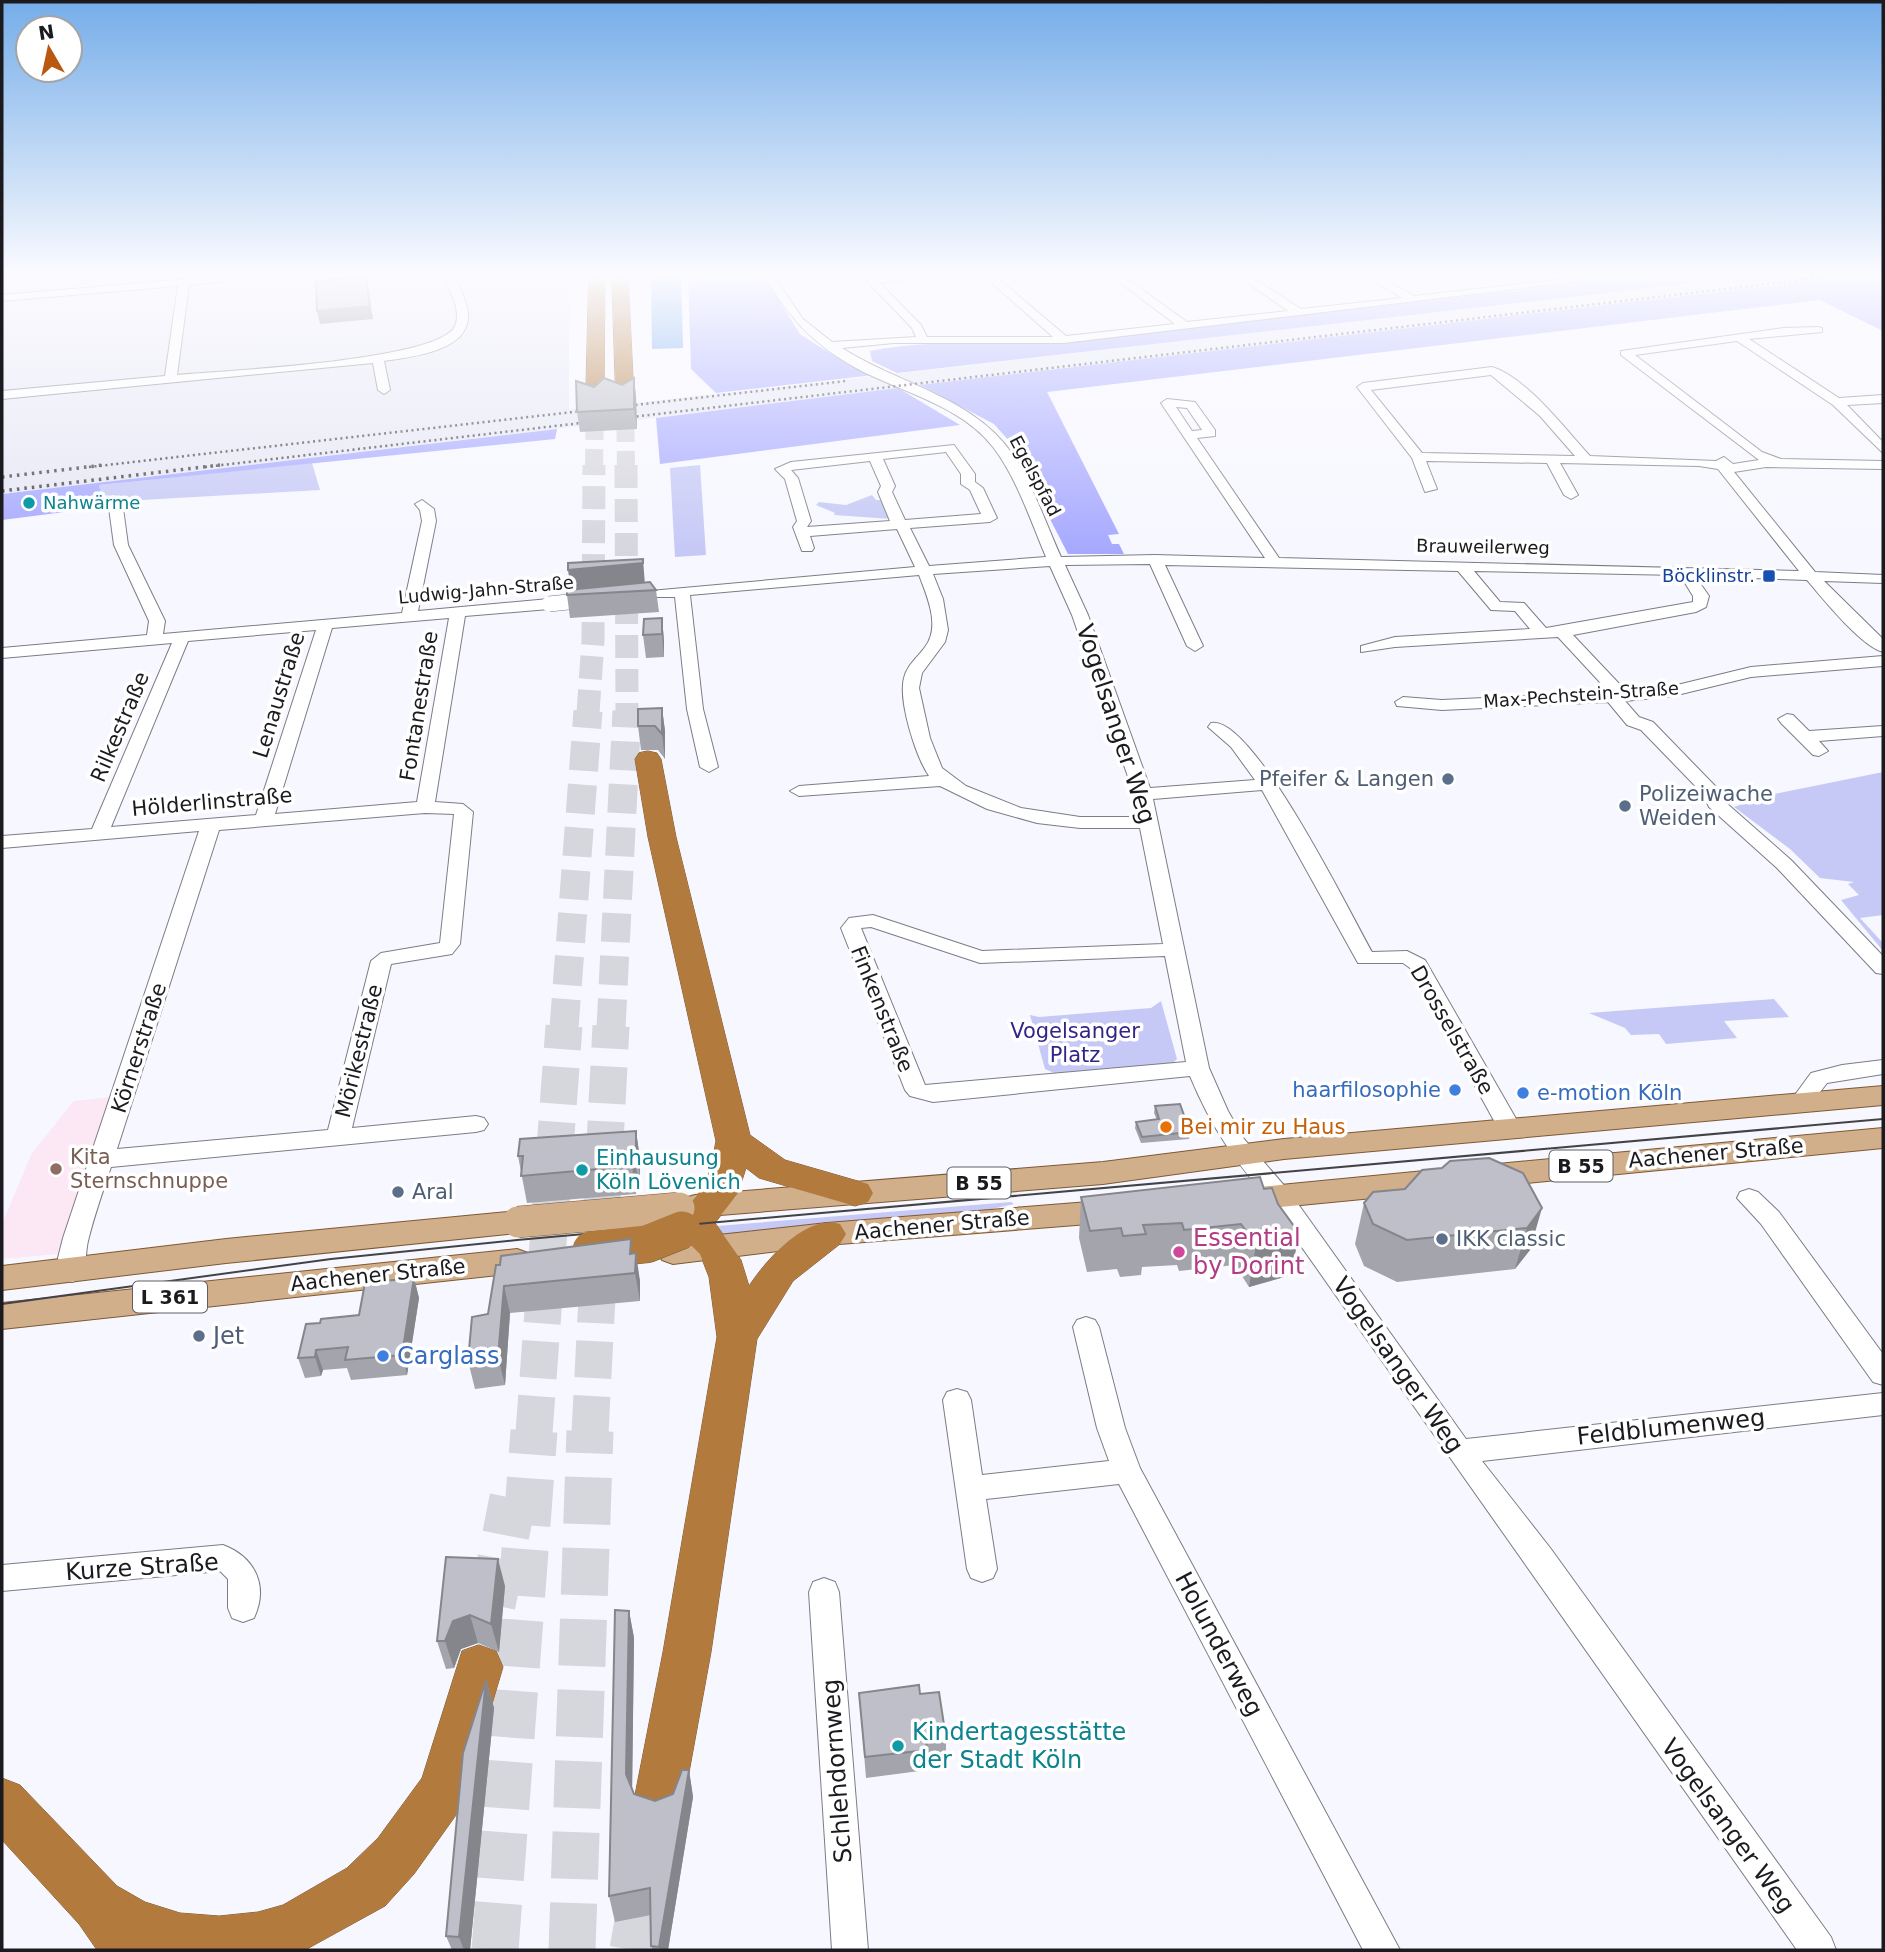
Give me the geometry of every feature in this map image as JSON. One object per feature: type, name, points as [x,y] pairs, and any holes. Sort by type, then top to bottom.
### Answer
[{"type":"highway","points":[[595,399],[596,366]]},
{"type":"highway","points":[[624,366],[625,397]]},
{"type":"highway","points":[[543,1262],[648,1244],[687,1224],[723,1190],[734,1141],[662,837],[648,759]]},
{"type":"highway","points":[[734,1141],[772,1169],[855,1193]]},
{"type":"highway","points":[[659,1800],[687,1652],[737,1337],[732,1286],[687,1224]]},
{"type":"highway","points":[[737,1337],[779,1271],[827,1234]]},
{"type":"highway","points":[[98,1905],[134,1925],[180,1940],[219,1943],[258,1939],[294,1928],[366,1887],[396,1856],[443,1791],[479,1667]]},
{"type":"highway","points":[[2,1803],[98,1905],[128,1950]]},
{"type":"main road","name":"Aachener Straße","points":[[4,1321],[338,1278],[543,1262],[687,1224],[855,1193],[1103,1173],[1245,1154],[1883,1095]]},
{"type":"main road","name":"Aachener Straße","points":[[1208,1202],[1883,1138]]},
{"type":"main road","name":"Aachener Straße","points":[[2,1278],[72,1272],[226,1251],[572,1217],[827,1234],[1147,1208]]},
{"type":"street","points":[[170,379],[172,366]]},
{"type":"street","points":[[2,395],[304,366]]},
{"type":"street","points":[[379,366],[384,390]]},
{"type":"street","name":"Egelspfad","points":[[868,366],[957,411],[988,434],[1012,468],[1057,560]]},
{"type":"street","points":[[1639,366],[1740,461],[1810,575],[1853,622],[1883,647]]},
{"type":"street","points":[[1782,366],[1836,402],[1883,449]]},
{"type":"street","points":[[1430,489],[1418,457],[1363,387],[1492,371],[1500,374],[1544,413],[1586,460]]},
{"type":"street","points":[[1836,402],[1883,399]]},
{"type":"street","points":[[1190,435],[1274,561]]},
{"type":"street","points":[[801,532],[990,519],[976,488],[968,484],[968,474],[949,449],[782,469],[791,478],[804,521],[800,527],[801,532],[807,548]]},
{"type":"street","points":[[875,457],[888,486],[885,492],[895,518],[901,524],[923,571],[941,620],[941,634],[934,647],[916,664],[911,674],[911,688],[928,755],[942,780]]},
{"type":"street","points":[[1418,457],[1883,465]]},
{"type":"street","points":[[1552,460],[1571,495]]},
{"type":"street","points":[[409,616],[429,521],[427,509],[422,504]]},
{"type":"street","points":[[116,508],[121,545],[157,621],[154,639]]},
{"type":"street","points":[[1155,559],[1195,646]]},
{"type":"street","points":[[648,594],[1057,560]]},
{"type":"street","name":"Brauweilerweg","points":[[1057,560],[1274,561],[1684,571],[1883,579]]},
{"type":"street","name":"Vogelsanger Weg","points":[[1057,560],[1094,653],[1143,794],[1172,950],[1198,1068],[1216,1111],[1235,1144],[1279,1196],[1459,1452],[1540,1558],[1818,1950]]},
{"type":"street","points":[[1462,566],[1496,607],[1519,606],[1542,634]]},
{"type":"street","points":[[1367,649],[1395,642],[1562,632],[1661,616],[1701,604],[1701,596],[1684,571]]},
{"type":"street","points":[[682,591],[696,722],[709,767]]},
{"type":"street","name":"Ludwig-Jahn-Straße","points":[[2,653],[614,598]]},
{"type":"street","name":"Fontanestraße","points":[[425,807],[458,611]]},
{"type":"street","name":"Lenaustraße","points":[[264,820],[326,623]]},
{"type":"street","points":[[1562,632],[1617,696],[1633,721],[1647,726],[1713,794],[1714,803],[1777,857],[1883,968]]},
{"type":"street","name":"Rilkestraße","points":[[99,834],[182,637]]},
{"type":"street","name":"Max-Pechstein-Straße","points":[[1404,702],[1442,705],[1617,696],[1673,691],[1751,672],[1883,662]]},
{"type":"street","points":[[1787,719],[1819,751]]},
{"type":"street","name":"Drosselstraße","points":[[1217,727],[1237,743],[1269,784],[1363,956],[1372,960],[1407,957],[1418,964],[1511,1131]]},
{"type":"street","points":[[1805,737],[1883,731]]},
{"type":"street","points":[[799,791],[942,780],[986,803],[1053,822],[1150,822]]},
{"type":"street","points":[[1143,794],[1269,784]]},
{"type":"street","name":"Hölderlinstraße","points":[[2,842],[425,807]]},
{"type":"street","name":"Mörikestraße","points":[[338,1136],[381,961],[387,957],[445,950],[450,944],[466,815],[456,808],[425,807]]},
{"type":"street","name":"Körnerstraße","points":[[72,1272],[71,1258],[76,1238],[211,824]]},
{"type":"street","name":"Finkenstraße","points":[[1172,950],[980,957],[873,922],[856,922],[851,928],[912,1085],[918,1091],[933,1094],[1198,1068]]},
{"type":"street","name":"Aachener Straße","points":[[1800,1102],[1819,1078],[1883,1067]]},
{"type":"street","name":"Mörikestraße","points":[[103,1159],[476,1124]]},
{"type":"street","points":[[1749,1198],[1770,1218],[1883,1374]]},
{"type":"street","name":"Holunderweg","points":[[1086,1327],[1111,1428],[1127,1471],[1382,1950]]},
{"type":"street","points":[[957,1400],[982,1569]]},
{"type":"street","name":"Feldblumenweg","points":[[1459,1452],[1883,1404]]},
{"type":"street","points":[[971,1488],[1127,1471]]},
{"type":"street","name":"Kurze Straße","points":[[2,1578],[223,1558],[235,1562],[244,1577],[243,1608]]},
{"type":"street","name":"Schlehdornweg","points":[[824,1592],[850,1950]]},
{"type":"shaded area","points":[[2,366],[569,366],[569,409],[579,408],[580,426],[2,494]]},
{"type":"shaded area","points":[[691,366],[857,366],[874,375],[716,393]]},
{"type":"shaded area","points":[[883,366],[958,366],[897,373]]},
{"type":"shaded area","points":[[962,366],[1093,366],[637,420],[636,403]]},
{"type":"shaded area","points":[[1082,366],[1265,366],[1047,392],[1119,534],[1108,535],[1112,544],[1119,544],[1124,554],[1068,554],[1011,443],[994,424],[920,385]]},
{"type":"shaded area","points":[[898,388],[960,425],[660,464],[656,418]]},
{"type":"shaded area","points":[[557,429],[555,439],[99,485],[104,507],[2,520],[2,494]]},
{"type":"shaded area","name":"Kita Sternschnuppe","points":[[111,1097],[57,1254],[2,1259],[2,1224],[32,1153],[74,1101]]},
{"type":"green space","points":[[312,463],[320,490],[142,500],[100,496],[99,485]]},
{"type":"green space","points":[[700,465],[706,555],[675,557],[670,468]]},
{"type":"green space","points":[[872,495],[876,500],[884,500],[892,519],[834,515],[835,513],[816,505],[819,502],[846,505]]},
{"type":"green space","points":[[1883,772],[1883,915],[1860,918],[1883,943],[1883,951],[1841,900],[1859,895],[1848,884],[1854,882],[1820,878],[1790,849],[1734,807],[1764,796]]},
{"type":"green space","points":[[1774,999],[1789,1017],[1724,1021],[1737,1038],[1666,1044],[1659,1034],[1631,1035],[1625,1028],[1589,1013]]},
{"type":"green space","name":"Vogelsanger Platz","points":[[1161,1001],[1177,1059],[1173,1063],[1054,1073],[1045,1069],[1030,1015],[1039,1017],[1151,1008]]},
{"type":"green space","points":[[1011,1202],[1014,1204],[974,1213],[723,1236],[717,1226]]},
{"type":"building","points":[[604,378],[622,385],[634,378],[634,409],[577,412],[576,381],[594,387]]},
{"type":"building","points":[[643,559],[643,563],[568,570],[568,563]]},
{"type":"building","points":[[650,582],[656,590],[567,595],[567,590]]},
{"type":"building","points":[[662,618],[662,634],[643,635],[644,619]]},
{"type":"building","points":[[662,708],[662,734],[655,726],[638,726],[638,709]]},
{"type":"building","name":"Bei mir zu Haus","points":[[1180,1104],[1190,1132],[1142,1137],[1136,1122],[1159,1119],[1155,1106]]},
{"type":"building","points":[[636,1131],[632,1166],[521,1176],[523,1156],[518,1156],[520,1139]]},
{"type":"building","points":[[1489,1158],[1523,1173],[1542,1208],[1527,1228],[1407,1240],[1373,1224],[1364,1203],[1373,1192],[1405,1189],[1422,1170],[1442,1168],[1450,1161]]},
{"type":"building","points":[[1260,1177],[1264,1189],[1272,1188],[1278,1204],[1299,1233],[1256,1245],[1241,1224],[1184,1230],[1182,1223],[1143,1225],[1146,1234],[1123,1236],[1121,1228],[1090,1231],[1081,1197]]},
{"type":"building","points":[[631,1239],[630,1254],[636,1253],[635,1273],[504,1286],[498,1357],[468,1361],[472,1317],[488,1314],[496,1265],[500,1265],[501,1256]]},
{"type":"building","points":[[414,1278],[402,1355],[345,1360],[348,1347],[316,1350],[315,1357],[298,1358],[306,1324],[320,1323],[321,1319],[359,1315],[365,1283]]},
{"type":"building","points":[[446,1557],[498,1559],[491,1624],[470,1615],[453,1621],[445,1641],[437,1641]]},
{"type":"building","points":[[615,1610],[629,1611],[626,1774],[634,1794],[655,1801],[673,1794],[682,1770],[689,1770],[659,1947],[651,1946],[650,1888],[609,1896]]},
{"type":"building","points":[[486,1680],[459,1937],[446,1936],[463,1753]]},
{"type":"building","name":"Kindertagesstätte der Stadt Köln","points":[[919,1685],[920,1694],[939,1692],[946,1738],[926,1741],[927,1750],[865,1757],[859,1693]]},
{"type":"tunnel","points":[[625,397],[626,467]]},
{"type":"tunnel","points":[[594,467],[595,399]]},
{"type":"tunnel","points":[[588,713],[593,641],[594,465]]},
{"type":"tunnel","points":[[626,465],[627,711]]},
{"type":"tunnel","points":[[564,1028],[588,711]]},
{"type":"tunnel","points":[[611,1028],[627,711]]},
{"type":"tunnel","points":[[534,1433],[564,1026]]},
{"type":"tunnel","points":[[590,1433],[611,1026]]},
{"type":"tunnel","points":[[495,1950],[534,1431]]},
{"type":"tunnel","points":[[572,1950],[590,1431]]},
{"type":"tunnel","points":[[492,1605],[513,1498]]},
{"type":"tunnel","points":[[633,1950],[646,1876]]},
{"type":"tram line","points":[[2,1304],[331,1259],[517,1240],[1883,1119]]},
{"type":"railway","points":[[205,467],[1067,366]]},
{"type":"railway","points":[[89,467],[846,381]]},
{"type":"railway","points":[[2,477],[104,465]]},
{"type":"railway","points":[[2,491],[220,465]]},
{"type":"place","name":"Nahwärme","points":[[29,503]]},
{"type":"place","name":"Böcklinstr.","points":[[1769,576]]},
{"type":"place","name":"Pfeifer & Langen","points":[[1448,779]]},
{"type":"place","name":"Polizeiwache Weiden","points":[[1625,806]]},
{"type":"place","name":"haarfilosophie","points":[[1455,1090]]},
{"type":"place","name":"e-motion Köln","points":[[1523,1093]]},
{"type":"place","name":"Bei mir zu Haus","points":[[1166,1127]]},
{"type":"place","name":"Kita Sternschnuppe","points":[[56,1169]]},
{"type":"place","name":"Einhausung Köln Lövenich","points":[[582,1170]]},
{"type":"place","name":"Aral","points":[[398,1192]]},
{"type":"place","name":"IKK classic","points":[[1442,1239]]},
{"type":"place","name":"Essential by Dorint","points":[[1179,1252]]},
{"type":"place","name":"Jet","points":[[199,1336]]},
{"type":"place","name":"Carglass","points":[[383,1356]]},
{"type":"place","name":"Kindertagesstätte der Stadt Köln","points":[[898,1746]]}]
